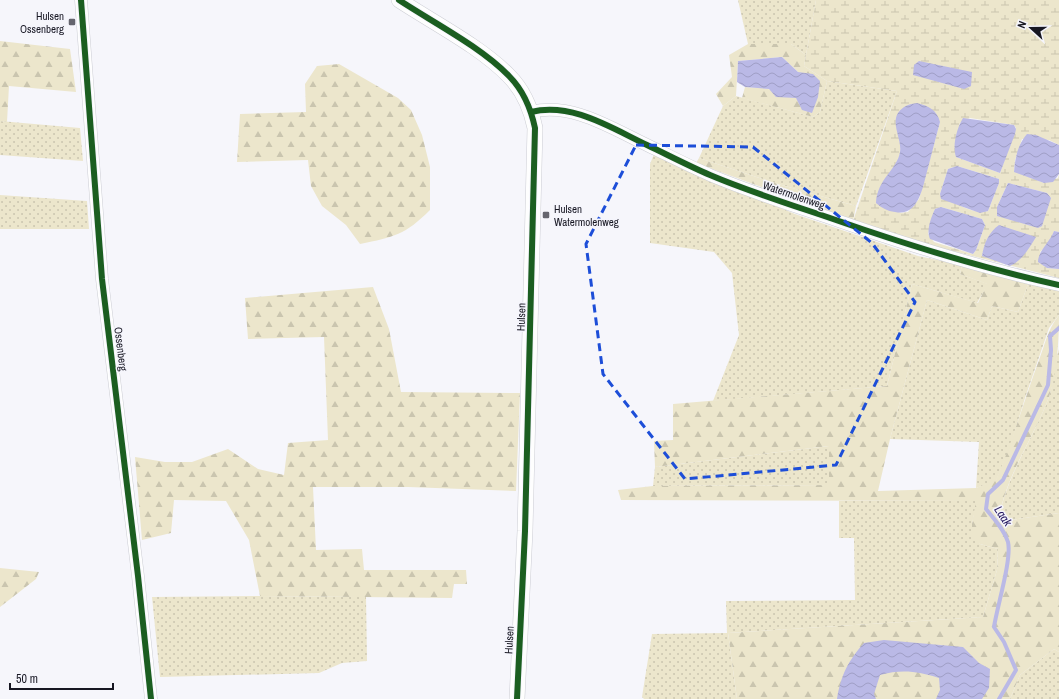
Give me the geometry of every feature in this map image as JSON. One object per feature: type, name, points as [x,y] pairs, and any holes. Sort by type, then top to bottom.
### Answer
[{"type":"street","name":"Ossenberg","points":[[81,0],[102,279],[138,576],[151,699]]},
{"type":"street","name":"Hulsen","points":[[399,0],[491,60],[510,77],[531,112],[535,128],[525,531],[517,699]]},
{"type":"street","name":"Watermolenweg","points":[[531,112],[545,109],[559,109],[583,115],[709,175],[773,199],[888,239],[1025,278],[1059,285]]},
{"type":"highlighted area","points":[[636,145],[753,147],[872,243],[915,302],[836,465],[685,479],[603,374],[586,244]]},
{"type":"green space","points":[[738,0],[816,0],[806,55],[791,44],[748,44]]},
{"type":"green space","points":[[816,0],[1059,0],[1059,145],[1049,140],[1022,139],[1015,160],[1014,171],[1044,183],[1058,178],[1059,174],[1059,232],[1054,231],[1050,242],[1040,252],[1047,268],[1059,269],[1059,278],[1009,265],[986,242],[982,255],[1007,265],[937,247],[853,221],[897,91],[827,81],[804,66]],"holes":[[[970,118],[1014,125],[1016,128],[1000,173],[956,157],[955,144],[960,123]],[[896,119],[940,122],[919,199],[908,212],[900,213],[877,196],[900,154]],[[957,166],[999,179],[999,183],[988,211],[982,212],[969,209],[940,194],[948,169]],[[1008,183],[1047,193],[1051,198],[997,216],[997,207]],[[941,207],[982,219],[985,225],[976,250],[973,254],[934,242],[928,234],[935,209]]]},
{"type":"green space","points":[[0,41],[70,49],[76,92],[9,86],[7,122],[0,121]]},
{"type":"green space","points":[[748,44],[791,44],[806,55],[804,66],[827,81],[820,112],[813,117],[742,98],[745,87],[763,88],[788,97],[796,97],[799,103],[798,72],[782,57],[738,61],[736,96],[723,106],[716,94],[732,77],[729,55]]},
{"type":"green space","points":[[339,64],[398,98],[411,110],[422,135],[430,167],[430,210],[413,225],[398,234],[360,244],[346,225],[322,206],[311,186],[308,160],[237,162],[240,114],[306,112],[305,84],[317,66]]},
{"type":"green space","points":[[827,81],[897,91],[856,206],[778,184],[699,158],[723,106],[736,96],[813,117],[820,112]]},
{"type":"green space","points":[[0,121],[80,128],[83,161],[0,155]]},
{"type":"green space","points":[[654,154],[795,214],[918,256],[962,265],[960,274],[988,284],[977,303],[912,284],[887,386],[713,401],[739,335],[732,273],[714,252],[650,243],[650,164]]},
{"type":"green space","points":[[699,158],[778,184],[856,206],[853,221],[696,163]]},
{"type":"green space","points":[[0,195],[87,201],[89,229],[0,229]]},
{"type":"green space","points":[[962,265],[1028,284],[1018,312],[992,306],[987,320],[927,300],[890,439],[878,491],[976,488],[996,480],[1008,450],[1047,337],[1059,315],[1057,357],[1052,388],[1043,413],[1013,473],[1007,488],[998,522],[1059,513],[1059,652],[1054,649],[1020,675],[1010,699],[737,699],[728,633],[983,617],[997,570],[998,549],[980,544],[972,535],[972,524],[976,501],[621,500],[618,490],[653,486],[829,485],[829,446],[655,467],[654,441],[673,440],[673,404],[887,386],[912,284],[978,303],[987,284],[960,274]]},
{"type":"green space","points":[[1028,284],[1059,290],[1059,315],[1049,328],[1011,444],[996,481],[976,488],[979,442],[890,439],[927,300],[987,320],[992,306],[1018,312]]},
{"type":"green space","points":[[373,287],[389,329],[401,392],[520,393],[516,491],[408,487],[313,487],[316,550],[362,549],[364,570],[466,570],[467,584],[454,584],[452,598],[260,596],[249,540],[226,501],[174,500],[171,533],[142,540],[135,457],[165,462],[192,462],[228,449],[258,469],[284,475],[288,443],[328,440],[324,337],[248,339],[245,298]]},
{"type":"green space","points":[[1059,349],[1059,513],[998,522],[1013,473],[1043,413],[1049,397]]},
{"type":"green space","points":[[829,446],[829,485],[653,486],[655,467]]},
{"type":"green space","points":[[839,501],[977,501],[972,524],[980,544],[998,549],[997,570],[983,617],[728,633],[737,699],[644,699],[642,697],[652,634],[727,633],[726,601],[855,600],[854,538],[839,538]]},
{"type":"green space","points":[[0,568],[39,572],[36,579],[0,607]]},
{"type":"green space","points":[[152,597],[366,597],[367,661],[342,663],[319,673],[160,677]]},
{"type":"green space","points":[[1054,649],[1059,652],[1059,699],[1010,699],[1020,675]]},
{"type":"water","points":[[782,57],[798,72],[813,74],[820,81],[818,97],[812,113],[802,110],[796,98],[776,97],[769,89],[745,87],[737,82],[738,61]]},
{"type":"water","points":[[919,61],[972,72],[971,86],[964,89],[913,75],[914,65]]},
{"type":"water","points":[[917,103],[932,109],[937,114],[940,122],[919,198],[910,209],[903,212],[892,212],[876,203],[877,195],[883,181],[895,164],[900,152],[896,117],[898,113],[906,106]]},
{"type":"water","points":[[963,118],[1014,125],[1016,129],[1015,134],[1000,173],[956,157],[956,137]]},
{"type":"water","points":[[1027,134],[1036,135],[1059,145],[1059,174],[1053,182],[1044,183],[1014,172],[1015,162],[1021,142]]},
{"type":"water","points":[[957,166],[999,179],[999,183],[988,211],[980,213],[941,199],[940,194],[948,169]]},
{"type":"water","points":[[1008,183],[1047,193],[1051,198],[1042,226],[1038,228],[997,216],[997,207]]},
{"type":"water","points":[[941,207],[982,219],[985,225],[976,250],[973,254],[930,239],[929,228],[931,220],[935,209]]},
{"type":"water","points":[[999,225],[1036,237],[1022,257],[1010,266],[982,256],[988,238],[992,231]]},
{"type":"water","points":[[1054,231],[1059,232],[1059,269],[1047,268],[1038,262],[1042,250]]},
{"type":"water","points":[[884,640],[963,647],[979,663],[990,669],[989,688],[982,699],[936,699],[940,690],[939,678],[917,672],[902,671],[880,675],[874,694],[876,699],[837,699],[843,675],[849,662],[858,650],[864,643]]},
{"type":"waterway","name":"Laak","points":[[999,699],[1016,670],[1004,642],[994,627],[1009,550],[1008,542],[1004,533],[986,509],[988,494],[1003,480],[1048,385],[1051,350],[1050,336],[1059,328]]},
{"type":"cycle path","points":[[81,0],[102,279],[138,576],[151,699]]},
{"type":"cycle path","points":[[399,0],[471,45],[498,65],[514,81],[526,100],[535,128],[525,531],[517,699]]},
{"type":"cycle path","points":[[531,112],[546,110],[561,111],[591,118],[702,172],[756,193],[917,247],[973,264],[1059,285]]},
{"type":"place","name":"Hulsen Ossenberg","points":[[72,22]]},
{"type":"place","name":"Hulsen Watermolenweg","points":[[546,215]]}]
